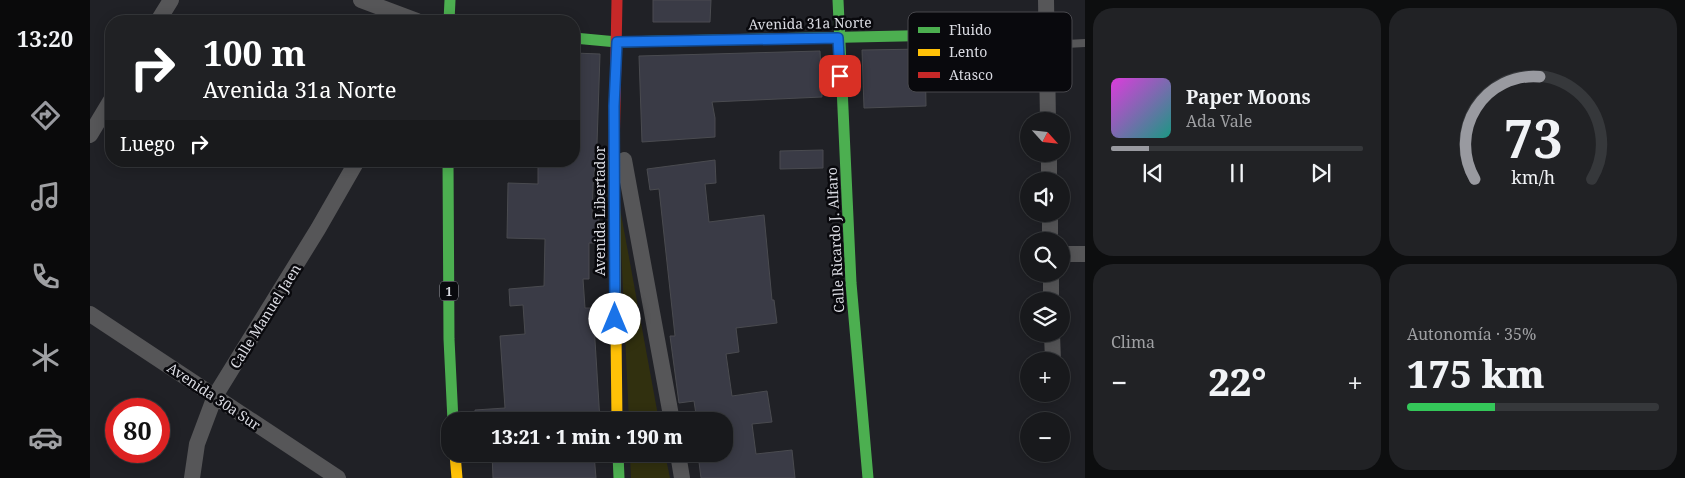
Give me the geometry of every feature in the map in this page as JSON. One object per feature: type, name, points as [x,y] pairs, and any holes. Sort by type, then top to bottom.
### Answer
[{"type":"main road","points":[[449,15],[450,0]]},
{"type":"main road","name":"Avenida Libertador","points":[[617,0],[614,106],[617,412]]},
{"type":"main road","name":"Calle Ricardo J. Alfaro","points":[[838,0],[838,38],[851,283],[868,478]]},
{"type":"main road","name":"Avenida 31a Norte","points":[[580,39],[617,42],[908,38]]},
{"type":"main road","name":"1","points":[[448,167],[449,339],[453,412]]},
{"type":"main road","points":[[456,462],[457,478]]},
{"type":"main road","points":[[618,462],[619,478]]},
{"type":"street","points":[[162,15],[171,0]]},
{"type":"street","points":[[361,0],[401,15]]},
{"type":"street","points":[[1048,92],[1048,112]]},
{"type":"street","points":[[90,136],[94,118],[105,106]]},
{"type":"street","points":[[614,106],[670,412]]},
{"type":"street","name":"Calle Manuel Jaen","points":[[192,478],[197,444],[215,396],[318,229],[354,167]]},
{"type":"street","points":[[1070,254],[1085,254]]},
{"type":"street","name":"Avenida 30a Sur","points":[[90,314],[338,478]]},
{"type":"street","points":[[679,462],[682,478]]},
{"type":"lane","points":[[1072,42],[1085,43]]},
{"type":"shaded area","points":[[619,203],[657,412],[629,412]]},
{"type":"shaded area","points":[[630,462],[667,462],[670,478],[631,478]]},
{"type":"building","points":[[653,0],[711,0],[710,22],[653,22]]},
{"type":"building","points":[[908,49],[908,92],[926,92],[926,106],[864,108],[862,50]]},
{"type":"building","points":[[820,51],[822,97],[712,102],[715,118],[715,137],[642,142],[639,56]]},
{"type":"building","points":[[580,53],[600,54],[592,218],[599,219],[597,243],[589,243],[589,279],[583,279],[585,308],[593,308],[599,412],[475,412],[475,410],[505,408],[500,336],[525,334],[523,305],[510,306],[509,289],[544,286],[545,239],[507,238],[508,183],[538,184],[538,167],[580,167]]},
{"type":"building","points":[[823,150],[823,168],[780,169],[780,151]]},
{"type":"building","points":[[715,160],[716,183],[705,184],[709,222],[764,215],[772,300],[774,300],[777,323],[736,328],[739,352],[726,354],[732,396],[767,391],[772,422],[752,424],[756,454],[792,450],[795,478],[701,478],[699,462],[733,462],[733,412],[696,412],[694,401],[679,403],[670,336],[675,336],[659,189],[650,190],[647,169]]},
{"type":"building","points":[[492,462],[595,462],[596,478],[493,478]]},
{"type":"traffic: fast","points":[[449,15],[450,0]]},
{"type":"traffic: fast","points":[[838,0],[851,283],[868,478]]},
{"type":"traffic: fast","points":[[580,39],[617,42],[908,36]]},
{"type":"traffic: fast","points":[[448,167],[449,339],[453,412]]},
{"type":"traffic: fast","points":[[618,462],[619,478]]},
{"type":"traffic: slow","points":[[614,157],[617,412]]},
{"type":"traffic: slow","points":[[456,462],[457,478]]},
{"type":"traffic: jam","points":[[614,157],[617,0]]},
{"type":"route","points":[[615,319],[614,106],[617,42],[838,38],[840,76]]}]
